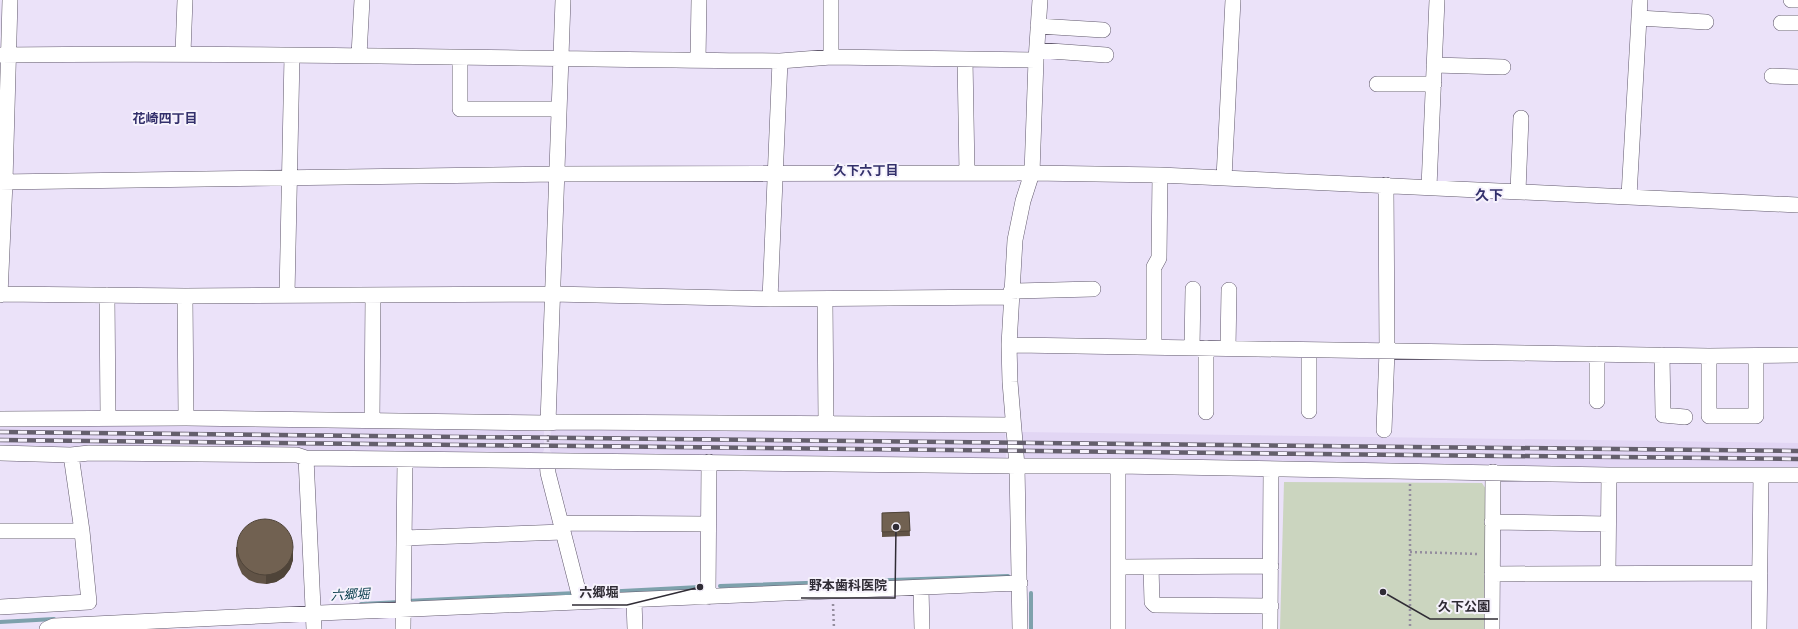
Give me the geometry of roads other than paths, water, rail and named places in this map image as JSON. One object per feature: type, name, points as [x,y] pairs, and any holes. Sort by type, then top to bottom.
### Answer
[{"type":"street","points":[[10,0],[4,55],[0,295],[107,294],[185,296],[552,294],[825,299],[1011,294],[1093,289]]},
{"type":"street","points":[[183,53],[185,0]]},
{"type":"street","points":[[359,55],[362,0]]},
{"type":"street","points":[[548,427],[563,0]]},
{"type":"street","points":[[698,60],[699,0]]},
{"type":"street","points":[[830,57],[831,0]]},
{"type":"street","points":[[1020,629],[1017,466],[1008,345],[1015,240],[1023,201],[1032,173],[1036,55],[1040,0]]},
{"type":"street","points":[[1224,178],[1233,0]]},
{"type":"street","points":[[1429,187],[1437,0]]},
{"type":"street","points":[[1629,196],[1640,0]]},
{"type":"street","points":[[1791,0],[1798,0]]},
{"type":"street","points":[[1639,18],[1706,22]]},
{"type":"street","points":[[1780,23],[1798,23]]},
{"type":"street","points":[[1038,26],[1103,30]]},
{"type":"street","points":[[4,55],[183,53],[292,56],[359,55],[460,58],[780,61],[830,57],[965,59],[1036,55],[1106,55]]},
{"type":"street","points":[[287,295],[292,56]]},
{"type":"street","points":[[460,58],[460,109],[558,109]]},
{"type":"street","points":[[965,59],[967,173]]},
{"type":"street","points":[[770,299],[780,61]]},
{"type":"street","points":[[1434,65],[1503,67]]},
{"type":"street","points":[[1772,76],[1798,77]]},
{"type":"street","points":[[1377,84],[1434,84]]},
{"type":"street","points":[[1518,191],[1521,118]]},
{"type":"street","points":[[3,182],[556,174],[1032,173],[1160,175],[1798,205]]},
{"type":"street","points":[[1154,347],[1154,267],[1159,258],[1160,175]]},
{"type":"street","points":[[1384,430],[1387,351],[1386,185]]},
{"type":"street","points":[[1193,289],[1206,412]]},
{"type":"street","points":[[1228,348],[1229,290]]},
{"type":"street","points":[[107,294],[108,418]]},
{"type":"street","points":[[372,421],[374,295]]},
{"type":"street","points":[[185,296],[186,418]]},
{"type":"street","points":[[825,299],[826,424]]},
{"type":"street","points":[[1008,345],[1709,356],[1798,356]]},
{"type":"street","points":[[1309,350],[1309,411]]},
{"type":"street","points":[[1597,354],[1597,401]]},
{"type":"street","points":[[1662,355],[1663,415],[1685,417]]},
{"type":"street","points":[[1709,356],[1709,416],[1756,416],[1756,356]]},
{"type":"street","points":[[0,419],[186,418],[372,421],[548,427],[558,422],[1013,425]]},
{"type":"street","points":[[0,453],[71,455],[89,452],[251,454],[297,455],[306,458],[405,460],[547,457],[709,462],[1118,466],[1608,475],[1798,475]]},
{"type":"street","points":[[0,608],[89,602],[82,531],[71,455]]},
{"type":"street","points":[[547,457],[548,473],[580,602]]},
{"type":"street","points":[[306,458],[314,629]]},
{"type":"street","points":[[403,629],[402,610],[405,460]]},
{"type":"street","points":[[708,597],[709,462]]},
{"type":"street","points":[[1118,466],[1118,629]]},
{"type":"street","points":[[1270,629],[1271,469]]},
{"type":"street","points":[[1492,629],[1493,472]]},
{"type":"street","points":[[1608,475],[1608,574]]},
{"type":"street","points":[[1759,629],[1760,475]]},
{"type":"street","points":[[1492,522],[1608,524]]},
{"type":"street","points":[[404,538],[562,527],[708,524]]},
{"type":"street","points":[[0,531],[82,531]]},
{"type":"street","points":[[1119,567],[1271,566]]},
{"type":"street","points":[[1151,567],[1152,602],[1155,605],[1271,606]]},
{"type":"street","points":[[1492,574],[1760,573]]},
{"type":"street","points":[[47,629],[54,626],[313,613],[1020,584]]},
{"type":"street","points":[[921,588],[922,629]]},
{"type":"street","points":[[634,601],[635,629]]},
{"type":"waterway","name":"六郷堀","points":[[720,586],[1008,576]]},
{"type":"waterway","name":"六郷堀","points":[[583,593],[700,587]]},
{"type":"waterway","name":"六郷堀","points":[[407,601],[576,593]]},
{"type":"waterway","name":"六郷堀","points":[[1031,593],[1031,629]]},
{"type":"waterway","name":"六郷堀","points":[[361,604],[400,602]]},
{"type":"waterway","name":"六郷堀","points":[[0,622],[54,619]]},
{"type":"railway","points":[[0,432],[1798,451]]},
{"type":"railway","points":[[0,440],[1798,459]]},
{"type":"place","name":"野本歯科医院","points":[[896,527]]},
{"type":"place","name":"六郷堀","points":[[700,587]]},
{"type":"place","name":"久下公園","points":[[1383,592]]},
{"type":"district","name":"花崎四丁目","points":[[165,118]]},
{"type":"district","name":"久下六丁目","points":[[866,170]]},
{"type":"district","name":"久下","points":[[1489,195]]}]
